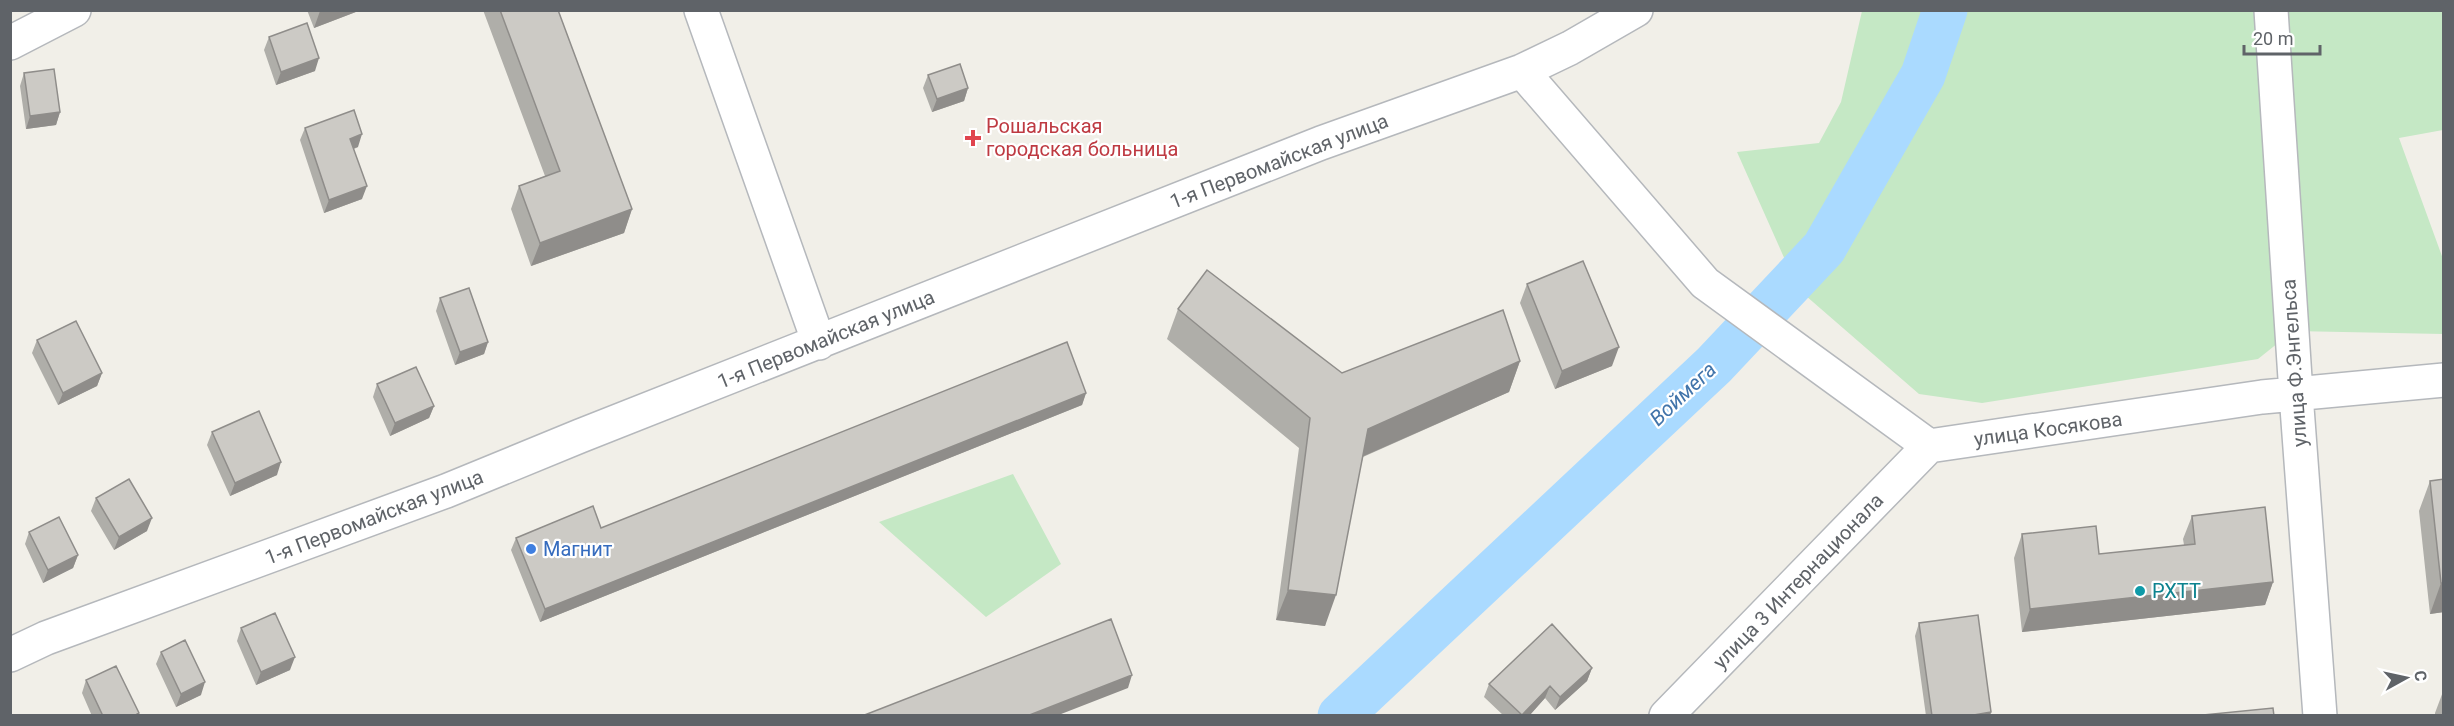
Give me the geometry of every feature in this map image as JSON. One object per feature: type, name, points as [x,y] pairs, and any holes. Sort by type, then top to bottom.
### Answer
[{"type":"street","points":[[10,43],[74,10]]},
{"type":"street","points":[[701,10],[819,343]]},
{"type":"street","name":"1-я Первомайская улица","points":[[10,655],[46,638],[446,491],[1321,143],[1522,71],[1570,48],[1636,10]]},
{"type":"street","name":"улица Ф.Энгельса","points":[[2271,10],[2320,716]]},
{"type":"street","points":[[1522,71],[1705,283],[1929,446]]},
{"type":"street","name":"улица Косякова","points":[[1929,446],[2296,394],[2444,380]]},
{"type":"street","name":"улица 3 Интернационала","points":[[1666,716],[1929,446]]},
{"type":"green space","points":[[1862,11],[2443,11],[2443,130],[2399,138],[2443,259],[2443,334],[2293,331],[2258,359],[1982,403],[1919,394],[1798,289],[1737,152],[1819,143],[1841,102]]},
{"type":"green space","points":[[1013,474],[1061,564],[986,617],[879,522]]},
{"type":"building","points":[[500,10],[558,10],[632,209],[540,243],[519,186],[560,171]]},
{"type":"building","points":[[307,23],[319,58],[281,72],[269,37]]},
{"type":"building","points":[[960,64],[968,88],[937,99],[928,75]]},
{"type":"building","points":[[54,69],[60,112],[30,116],[24,73]]},
{"type":"building","points":[[354,110],[362,134],[350,139],[367,186],[329,200],[305,128]]},
{"type":"building","points":[[1583,261],[1619,347],[1562,371],[1527,284]]},
{"type":"building","points":[[1207,270],[1342,373],[1503,310],[1520,361],[1368,429],[1336,595],[1288,590],[1310,418],[1178,309]]},
{"type":"building","points":[[469,288],[488,342],[460,352],[440,298]]},
{"type":"building","points":[[76,321],[102,373],[63,393],[37,340]]},
{"type":"building","points":[[1067,342],[1086,393],[545,609],[516,538],[593,506],[601,528]]},
{"type":"building","points":[[416,367],[434,406],[395,423],[377,384]]},
{"type":"building","points":[[259,411],[281,462],[235,483],[212,432]]},
{"type":"building","points":[[129,479],[152,518],[119,537],[96,498]]},
{"type":"building","points":[[2444,479],[2444,583],[2441,583],[2430,481]]},
{"type":"building","name":"РХТТ","points":[[2265,507],[2273,582],[2030,609],[2022,534],[2096,526],[2099,554],[2195,544],[2192,516]]},
{"type":"building","points":[[59,517],[78,555],[48,570],[29,532]]},
{"type":"building","points":[[275,613],[295,657],[261,672],[241,628]]},
{"type":"building","points":[[1978,615],[1991,712],[1968,716],[1932,716],[1919,623]]},
{"type":"building","points":[[1111,619],[1132,675],[1027,716],[862,716]]},
{"type":"building","points":[[1552,624],[1592,668],[1560,697],[1550,686],[1522,715],[1489,684]]},
{"type":"building","points":[[185,640],[205,682],[181,694],[161,652]]},
{"type":"building","points":[[116,666],[139,713],[134,716],[103,716],[86,680]]},
{"type":"building","points":[[2273,708],[2274,716],[2193,716]]},
{"type":"waterway","name":"Воймега","points":[[1340,716],[1714,365],[1824,248],[1923,75],[1945,10]]},
{"type":"place","name":"Рошальская городская больница","points":[[973,138]]},
{"type":"place","name":"Магнит","points":[[531,549]]},
{"type":"place","name":"РХТТ","points":[[2140,591]]}]
